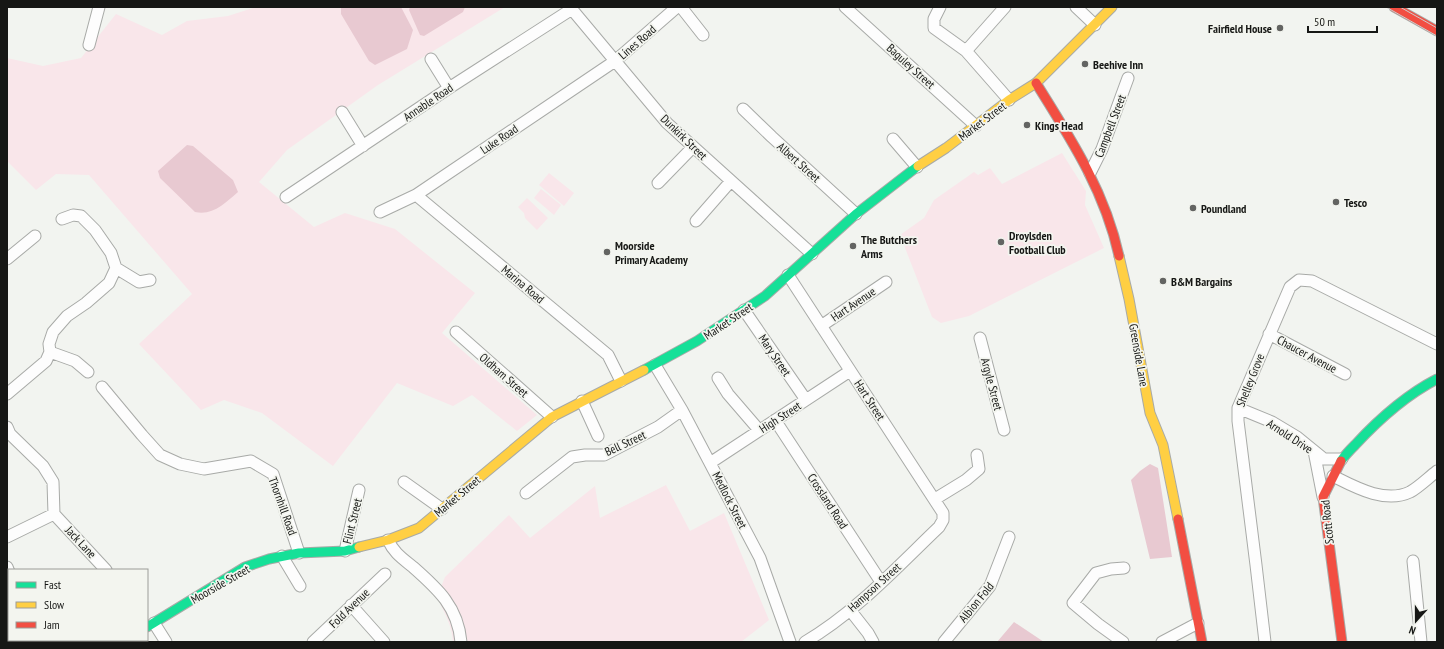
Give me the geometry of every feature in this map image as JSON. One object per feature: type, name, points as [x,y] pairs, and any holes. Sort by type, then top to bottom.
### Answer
[{"type":"street","points":[[89,45],[99,7]]},
{"type":"street","name":"Lines Road","points":[[615,61],[677,7]]},
{"type":"street","points":[[681,7],[703,35]]},
{"type":"street","name":"Baguley Street","points":[[845,7],[976,126]]},
{"type":"street","points":[[940,7],[934,19],[934,28],[966,51],[1009,100]]},
{"type":"street","points":[[966,51],[1005,7]]},
{"type":"street","points":[[1076,7],[1095,24]]},
{"type":"street","name":"Market Street","points":[[299,553],[345,551],[388,540],[419,528],[552,417],[655,365],[705,337],[765,296],[856,214],[917,167],[946,148],[1009,100],[1036,83],[1112,7]]},
{"type":"street","points":[[1394,7],[1437,31]]},
{"type":"street","name":"Dunkirk Street","points":[[571,8],[667,123],[812,254]]},
{"type":"street","name":"Annable Road","points":[[286,197],[571,8]]},
{"type":"street","points":[[432,59],[449,88]]},
{"type":"street","name":"Luke Road","points":[[380,212],[416,195],[615,61]]},
{"type":"street","name":"Campbell Street","points":[[1090,173],[1102,149],[1128,78]]},
{"type":"street","name":"Greenside Lane","points":[[1036,83],[1071,139],[1090,173],[1100,194],[1115,238],[1129,300],[1150,413],[1163,445],[1202,642]]},
{"type":"street","name":"Albert Street","points":[[743,109],[856,214]]},
{"type":"street","points":[[342,112],[363,146]]},
{"type":"street","points":[[893,139],[917,167]]},
{"type":"street","points":[[658,183],[693,147]]},
{"type":"street","points":[[696,221],[731,181]]},
{"type":"street","name":"Marina Road","points":[[416,195],[608,355],[621,381]]},
{"type":"street","points":[[62,219],[73,215],[80,216],[96,230],[111,253],[116,268],[138,282],[150,280]]},
{"type":"street","points":[[7,259],[35,236]]},
{"type":"street","points":[[7,394],[46,361],[50,352],[49,344],[53,332],[66,316],[86,303],[109,283],[116,268]]},
{"type":"street","name":"Hart Street","points":[[788,275],[935,499],[943,513],[943,520],[939,527]]},
{"type":"street","name":"Shelley Grove","points":[[1264,642],[1238,421],[1238,408],[1290,287],[1299,280],[1312,281],[1437,344]]},
{"type":"street","name":"Hart Avenue","points":[[821,326],[886,282]]},
{"type":"street","name":"Mary Street","points":[[744,310],[806,400]]},
{"type":"street","name":"Oldham Street","points":[[456,332],[552,417]]},
{"type":"street","name":"Chaucer Avenue","points":[[1269,334],[1345,374]]},
{"type":"street","name":"Argyle Street","points":[[980,338],[1004,430]]},
{"type":"street","points":[[50,352],[75,361],[88,372]]},
{"type":"street","name":"Medlock Street","points":[[655,365],[682,410],[760,558],[790,642]]},
{"type":"street","name":"High Street","points":[[710,463],[850,371]]},
{"type":"street","points":[[718,378],[728,394],[760,430]]},
{"type":"street","name":"Scott Road","points":[[1342,642],[1323,497],[1342,459],[1365,434],[1397,405],[1423,386],[1437,379]]},
{"type":"street","name":"Thornhill Road","points":[[102,387],[160,455],[180,464],[204,468],[251,461],[273,474],[299,553]]},
{"type":"street","points":[[582,401],[598,436]]},
{"type":"street","name":"Arnold Drive","points":[[1238,408],[1272,422],[1297,437],[1324,459],[1342,459]]},
{"type":"street","name":"Bell Street","points":[[526,493],[572,457],[584,455],[604,455],[658,427],[682,410]]},
{"type":"street","name":"Crossland Road","points":[[775,420],[881,582]]},
{"type":"street","points":[[7,426],[10,434],[44,466],[53,482],[54,514],[7,537]]},
{"type":"street","points":[[1314,451],[1323,497]]},
{"type":"street","points":[[935,499],[966,480],[979,469],[977,455]]},
{"type":"street","points":[[1333,476],[1361,490],[1394,496],[1411,492],[1437,471]]},
{"type":"street","points":[[404,482],[442,509]]},
{"type":"street","name":"Flint Street","points":[[345,551],[359,490]]},
{"type":"street","name":"Jack Lane","points":[[54,514],[105,569]]},
{"type":"street","name":"Hampson Street","points":[[805,642],[850,610],[939,527]]},
{"type":"street","name":"Albion Fold","points":[[944,642],[990,586],[1009,537]]},
{"type":"street","points":[[388,540],[393,550],[429,581],[450,606],[460,628],[461,642]]},
{"type":"street","name":"Moorside Street","points":[[150,624],[245,568],[269,559],[299,553]]},
{"type":"street","points":[[282,556],[300,586]]},
{"type":"street","points":[[1413,560],[1420,642]]},
{"type":"street","points":[[1123,642],[1073,603],[1096,573],[1111,569],[1124,568]]},
{"type":"street","name":"Fold Avenue","points":[[313,642],[385,574]]},
{"type":"street","points":[[351,605],[384,642]]},
{"type":"street","points":[[850,610],[868,632],[873,642]]},
{"type":"street","points":[[1162,642],[1198,623]]},
{"type":"street","points":[[150,624],[166,642]]},
{"type":"shaded area","points":[[256,7],[505,7],[378,85],[287,150],[259,182],[314,227],[345,213],[395,229],[475,293],[442,333],[537,415],[517,431],[472,395],[453,406],[397,383],[333,466],[262,413],[224,400],[201,410],[139,344],[192,294],[89,175],[56,174],[36,190],[7,161],[7,58],[43,66],[81,58],[116,14],[162,35],[187,21],[228,16]]},
{"type":"shaded area","points":[[341,7],[401,7],[413,30],[407,49],[375,65],[369,61],[341,14]]},
{"type":"shaded area","points":[[410,7],[465,7],[463,12],[424,36],[420,35],[409,10]]},
{"type":"shaded area","points":[[187,145],[193,146],[233,180],[238,192],[218,208],[207,212],[195,212],[160,178],[158,171]]},
{"type":"shaded area","name":"Droylsden Football Club","points":[[1062,153],[1086,191],[1085,205],[1104,248],[969,316],[941,323],[932,317],[900,235],[924,218],[934,200],[974,172],[978,175],[990,168],[1002,184]]},
{"type":"shaded area","points":[[549,173],[574,193],[564,206],[539,185]]},
{"type":"shaded area","points":[[541,189],[561,205],[554,215],[534,198]]},
{"type":"shaded area","points":[[527,198],[548,218],[537,230],[525,218],[524,213],[518,207]]},
{"type":"shaded area","points":[[1150,464],[1158,468],[1172,557],[1150,559],[1131,480]]},
{"type":"shaded area","points":[[666,485],[690,531],[724,513],[769,620],[741,642],[453,642],[449,624],[437,597],[445,577],[509,515],[530,538],[595,486],[600,518]]},
{"type":"shaded area","points":[[1014,622],[1044,642],[997,642]]},
{"type":"tram line","points":[[1386,7],[1437,36]]},
{"type":"tram line","points":[[1400,7],[1437,28]]},
{"type":"traffic: fast","points":[[644,370],[697,341],[765,296],[856,214],[918,166]]},
{"type":"traffic: fast","points":[[1341,461],[1364,435],[1393,408],[1414,392],[1437,379]]},
{"type":"traffic: fast","points":[[148,626],[245,567],[269,559],[299,553],[345,551],[359,547]]},
{"type":"traffic: slow","points":[[918,166],[946,148],[1009,100],[1036,83],[1112,7]]},
{"type":"traffic: slow","points":[[1119,256],[1129,299],[1150,413],[1163,445],[1178,519]]},
{"type":"traffic: slow","points":[[359,547],[388,540],[419,528],[552,417],[644,370]]},
{"type":"traffic: jam","points":[[1394,7],[1437,31]]},
{"type":"traffic: jam","points":[[1036,83],[1074,145],[1096,187],[1113,232],[1119,256]]},
{"type":"traffic: jam","points":[[1341,461],[1323,497],[1342,642]]},
{"type":"traffic: jam","points":[[1178,519],[1202,642]]},
{"type":"place","name":"Fairfield House","points":[[1280,28]]},
{"type":"place","name":"Beehive Inn","points":[[1085,64]]},
{"type":"place","name":"Kings Head","points":[[1027,125]]},
{"type":"place","name":"Tesco","points":[[1336,202]]},
{"type":"place","name":"Poundland","points":[[1193,208]]},
{"type":"place","name":"Droylsden Football Club","points":[[1001,242]]},
{"type":"place","name":"The Butchers Arms","points":[[853,246]]},
{"type":"place","name":"Moorside Primary Academy","points":[[607,252]]},
{"type":"place","name":"B&M Bargains","points":[[1163,281]]}]
